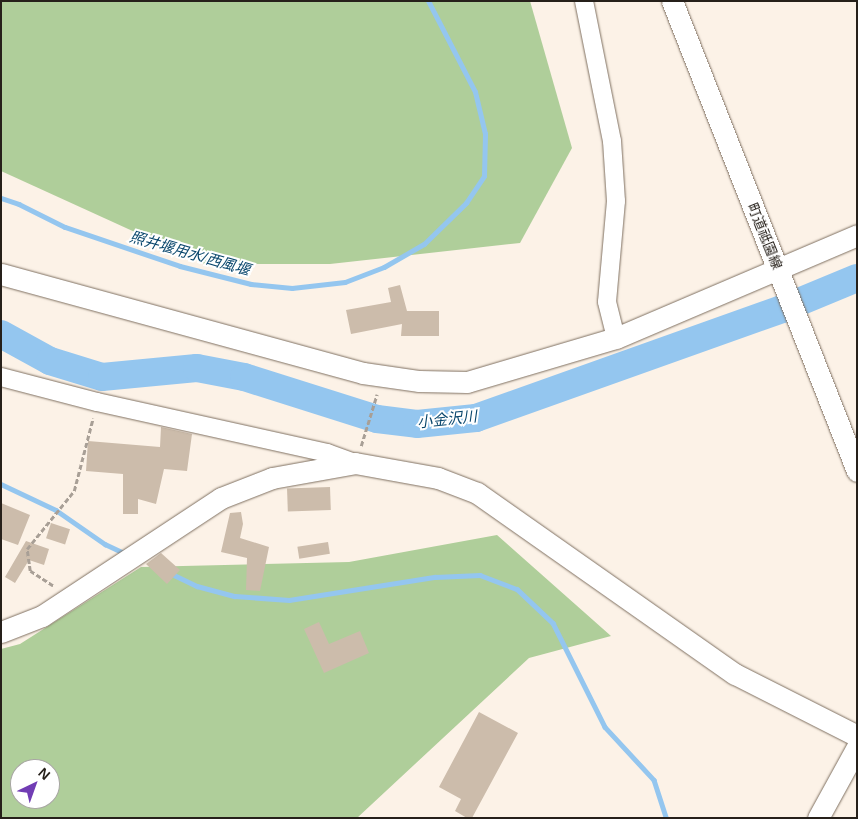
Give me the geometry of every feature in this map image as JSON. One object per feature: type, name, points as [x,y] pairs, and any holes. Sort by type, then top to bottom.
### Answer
[{"type":"street","points":[[584,1],[612,141],[616,201],[607,302],[616,338]]},
{"type":"street","name":"町道祗園線","points":[[672,1],[857,471]]},
{"type":"street","points":[[1,274],[363,372],[419,381],[467,382],[616,338],[779,270],[857,235]]},
{"type":"street","points":[[1,377],[97,402],[327,453],[355,463],[438,478],[477,493],[735,674],[857,736]]},
{"type":"street","points":[[1,632],[42,616],[221,498],[272,478],[355,463]]},
{"type":"street","points":[[818,818],[857,748]]},
{"type":"path","points":[[365,432],[376,397]]},
{"type":"path","points":[[76,594],[50,584],[30,571],[27,549],[74,491],[97,402]]},
{"type":"green space","points":[[1,1],[530,1],[572,148],[520,243],[330,264],[205,264],[1,171]]},
{"type":"green space","points":[[497,535],[611,636],[529,658],[357,818],[1,818],[1,649],[20,644],[141,567],[349,562]]},
{"type":"building","points":[[400,285],[407,311],[439,311],[439,336],[401,336],[402,324],[351,334],[346,310],[391,302],[388,288]]},
{"type":"building","points":[[161,427],[192,434],[187,471],[164,469],[156,504],[138,499],[138,514],[123,514],[123,474],[86,471],[88,441],[160,447]]},
{"type":"building","points":[[330,487],[331,510],[288,511],[287,489]]},
{"type":"building","points":[[1,503],[30,515],[18,545],[1,539]]},
{"type":"building","points":[[241,512],[243,524],[240,538],[269,547],[260,591],[246,590],[247,558],[221,552],[230,513]]},
{"type":"building","points":[[51,523],[70,529],[65,544],[46,538]]},
{"type":"building","points":[[26,541],[49,549],[44,565],[29,560],[15,583],[5,577]]},
{"type":"building","points":[[328,542],[330,554],[299,559],[297,547]]},
{"type":"building","points":[[161,553],[180,570],[167,584],[146,564]]},
{"type":"building","points":[[319,622],[329,644],[360,631],[369,653],[324,673],[304,629]]},
{"type":"building","points":[[479,712],[518,733],[472,818],[467,818],[455,811],[461,799],[439,787]]},
{"type":"waterway","name":"照井堰用水/西風堰","points":[[1,198],[19,204],[65,227],[180,266],[251,284],[292,288],[345,282],[384,267],[424,244],[466,203],[484,176],[485,134],[475,92],[428,1]]},
{"type":"waterway","name":"小金沢川","points":[[1,334],[50,361],[102,377],[197,368],[244,377],[377,419],[417,424],[476,418],[782,309],[857,278]]},
{"type":"waterway","points":[[1,484],[56,510],[105,544],[126,554]]},
{"type":"waterway","points":[[170,573],[197,586],[235,596],[289,600],[435,577],[480,575],[517,589],[553,623],[605,727],[654,780],[666,818]]}]
